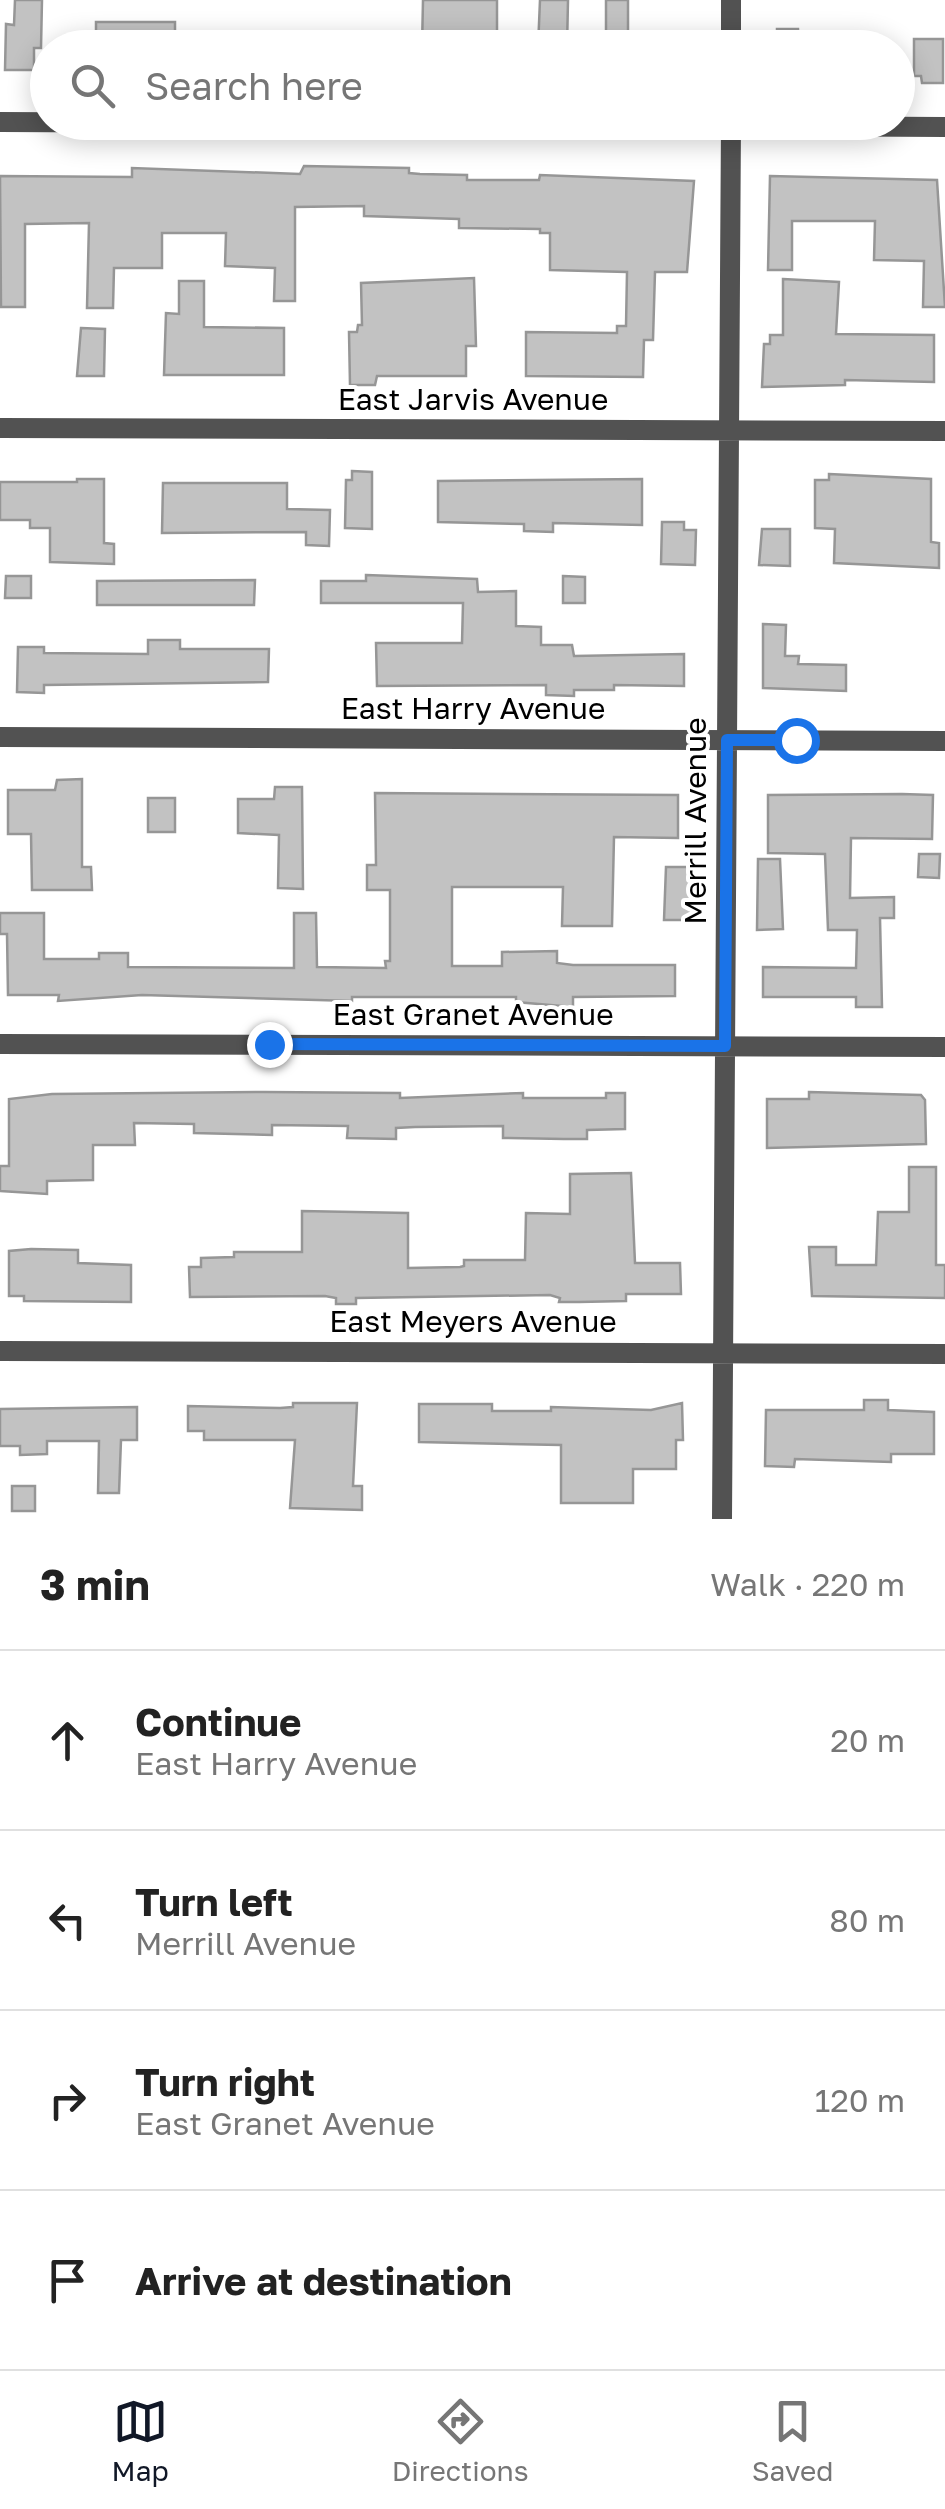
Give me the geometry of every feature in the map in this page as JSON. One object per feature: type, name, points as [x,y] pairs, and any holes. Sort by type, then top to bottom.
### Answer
[{"type":"street","points":[[731,0],[731,30]]},
{"type":"street","points":[[0,122],[30,122]]},
{"type":"street","points":[[915,126],[945,126]]},
{"type":"street","name":"Merrill Avenue","points":[[722,1519],[731,140]]},
{"type":"street","name":"East Jarvis Avenue","points":[[0,428],[945,431]]},
{"type":"street","name":"East Harry Avenue","points":[[0,737],[945,741]]},
{"type":"street","name":"East Granet Avenue","points":[[0,1044],[945,1047]]},
{"type":"street","name":"East Meyers Avenue","points":[[0,1350],[945,1354]]},
{"type":"building","points":[[15,0],[42,0],[41,30],[30,30],[30,70],[5,70],[6,24],[14,25]]},
{"type":"building","points":[[423,0],[497,0],[497,30],[422,30]]},
{"type":"building","points":[[540,0],[568,0],[567,30],[539,30]]},
{"type":"building","points":[[606,0],[628,0],[628,30],[606,30]]},
{"type":"building","points":[[96,22],[175,22],[175,30],[96,30]]},
{"type":"building","points":[[915,39],[943,39],[943,83],[922,83],[921,76],[915,76]]},
{"type":"building","points":[[304,166],[409,168],[409,173],[467,175],[467,180],[539,180],[540,175],[694,181],[687,272],[655,272],[653,340],[644,340],[643,377],[526,376],[526,332],[617,333],[617,326],[626,326],[627,272],[550,270],[550,233],[540,233],[540,229],[459,228],[459,219],[364,216],[364,206],[295,207],[295,301],[274,301],[275,268],[225,266],[226,233],[162,233],[162,268],[114,268],[113,308],[87,308],[89,223],[25,224],[25,307],[1,307],[0,176],[132,177],[132,168],[300,174]]},
{"type":"building","points":[[770,176],[937,180],[945,307],[923,307],[924,261],[874,260],[875,221],[792,221],[792,270],[768,270]]},
{"type":"building","points":[[474,278],[476,346],[466,346],[466,376],[377,376],[375,385],[350,385],[349,332],[357,332],[358,325],[362,325],[361,283]]},
{"type":"building","points":[[783,279],[839,282],[836,334],[934,335],[934,382],[845,380],[845,385],[762,387],[764,344],[770,344],[770,335],[783,335]]},
{"type":"building","points":[[179,281],[204,281],[204,327],[284,328],[284,375],[164,375],[166,313],[179,314]]},
{"type":"building","points":[[81,328],[105,329],[104,376],[77,376]]},
{"type":"building","points":[[352,471],[372,472],[372,529],[345,528],[346,480],[352,480]]},
{"type":"building","points":[[829,474],[931,479],[931,542],[939,543],[939,568],[834,563],[835,529],[815,528],[815,480],[829,480]]},
{"type":"building","points":[[104,479],[104,543],[114,544],[114,564],[50,562],[50,528],[30,528],[30,520],[0,520],[0,482]]},
{"type":"building","points":[[642,479],[642,525],[553,523],[553,532],[524,531],[524,524],[438,522],[438,481]]},
{"type":"building","points":[[163,483],[287,483],[287,509],[330,510],[329,546],[306,545],[306,532],[162,533]]},
{"type":"building","points":[[662,522],[684,522],[684,530],[696,530],[695,565],[661,564]]},
{"type":"building","points":[[762,529],[790,529],[790,566],[759,565]]},
{"type":"building","points":[[366,575],[477,579],[478,592],[516,591],[516,626],[541,627],[541,645],[572,645],[574,656],[684,654],[684,686],[614,685],[614,690],[574,690],[574,696],[546,695],[546,685],[377,686],[376,643],[462,643],[463,603],[321,603],[321,581],[366,581]]},
{"type":"building","points":[[6,576],[31,576],[31,598],[5,598]]},
{"type":"building","points":[[563,576],[585,577],[585,603],[563,603]]},
{"type":"building","points":[[255,580],[254,605],[97,605],[97,581]]},
{"type":"building","points":[[763,624],[786,625],[785,656],[799,656],[798,664],[846,665],[846,691],[763,688]]},
{"type":"building","points":[[148,640],[180,640],[180,649],[269,649],[268,682],[44,685],[44,693],[17,692],[18,647],[44,647],[44,653],[148,654]]},
{"type":"building","points":[[82,779],[82,867],[91,867],[92,890],[32,890],[31,834],[8,834],[8,790],[55,790],[57,780]]},
{"type":"building","points":[[275,787],[302,787],[303,889],[278,888],[279,835],[238,833],[238,799],[274,799]]},
{"type":"building","points":[[375,793],[678,795],[678,838],[614,837],[612,926],[562,926],[563,887],[452,887],[452,966],[502,966],[502,952],[557,951],[557,963],[573,965],[675,965],[675,996],[573,997],[573,1007],[516,1002],[516,997],[352,997],[352,1001],[142,995],[58,1001],[59,995],[8,995],[7,934],[0,934],[0,913],[44,913],[44,959],[99,959],[99,953],[128,953],[128,967],[294,968],[294,913],[316,913],[317,967],[386,968],[385,961],[390,961],[390,890],[367,890],[367,865],[376,865]]},
{"type":"building","points":[[768,795],[933,795],[932,839],[851,838],[850,898],[894,897],[894,918],[880,918],[882,1007],[856,1007],[856,997],[763,997],[763,967],[856,968],[857,930],[828,930],[825,854],[768,853]]},
{"type":"building","points":[[148,798],[175,798],[175,832],[148,832]]},
{"type":"building","points":[[919,854],[940,854],[939,878],[918,877]]},
{"type":"building","points":[[758,859],[780,859],[783,929],[757,930]]},
{"type":"building","points":[[666,867],[694,867],[690,920],[664,920]]},
{"type":"building","points":[[809,1092],[921,1095],[925,1100],[926,1144],[767,1148],[767,1099],[809,1099]]},
{"type":"building","points":[[400,1093],[400,1098],[523,1093],[523,1098],[606,1098],[606,1093],[625,1093],[625,1129],[587,1130],[587,1139],[564,1139],[503,1138],[503,1126],[415,1127],[396,1128],[396,1139],[347,1138],[348,1126],[272,1125],[272,1135],[194,1133],[194,1124],[134,1123],[135,1145],[93,1145],[93,1180],[47,1181],[47,1194],[0,1191],[0,1166],[9,1166],[9,1099],[52,1094]]},
{"type":"building","points":[[909,1167],[936,1167],[936,1265],[945,1265],[945,1298],[812,1296],[809,1247],[836,1247],[836,1265],[876,1265],[878,1212],[909,1212]]},
{"type":"building","points":[[631,1173],[635,1263],[680,1263],[681,1294],[626,1294],[626,1301],[579,1302],[559,1302],[560,1298],[550,1295],[356,1298],[356,1304],[336,1304],[336,1298],[325,1296],[190,1297],[189,1267],[201,1267],[201,1258],[234,1257],[234,1252],[302,1252],[302,1211],[408,1213],[408,1268],[460,1267],[464,1260],[525,1260],[526,1213],[570,1214],[570,1174]]},
{"type":"building","points":[[78,1250],[78,1263],[131,1265],[131,1302],[24,1301],[24,1296],[9,1296],[9,1251]]},
{"type":"building","points":[[864,1400],[888,1400],[888,1410],[934,1412],[934,1454],[891,1454],[891,1462],[795,1459],[794,1467],[765,1466],[766,1410],[864,1410]]},
{"type":"building","points":[[293,1403],[357,1403],[353,1486],[362,1486],[362,1510],[290,1508],[295,1440],[204,1440],[204,1431],[188,1431],[188,1406],[280,1408],[293,1407]]},
{"type":"building","points":[[682,1403],[683,1440],[676,1440],[676,1469],[633,1469],[633,1503],[561,1503],[561,1445],[419,1442],[419,1404],[492,1404],[492,1411],[551,1411],[551,1407],[651,1410]]},
{"type":"building","points":[[137,1407],[137,1440],[121,1440],[119,1493],[98,1493],[99,1441],[47,1441],[47,1454],[20,1455],[20,1446],[0,1446],[0,1409]]},
{"type":"building","points":[[12,1486],[35,1486],[35,1511],[12,1511]]},
{"type":"route","points":[[269,1044],[725,1046],[727,740],[796,740]]}]
